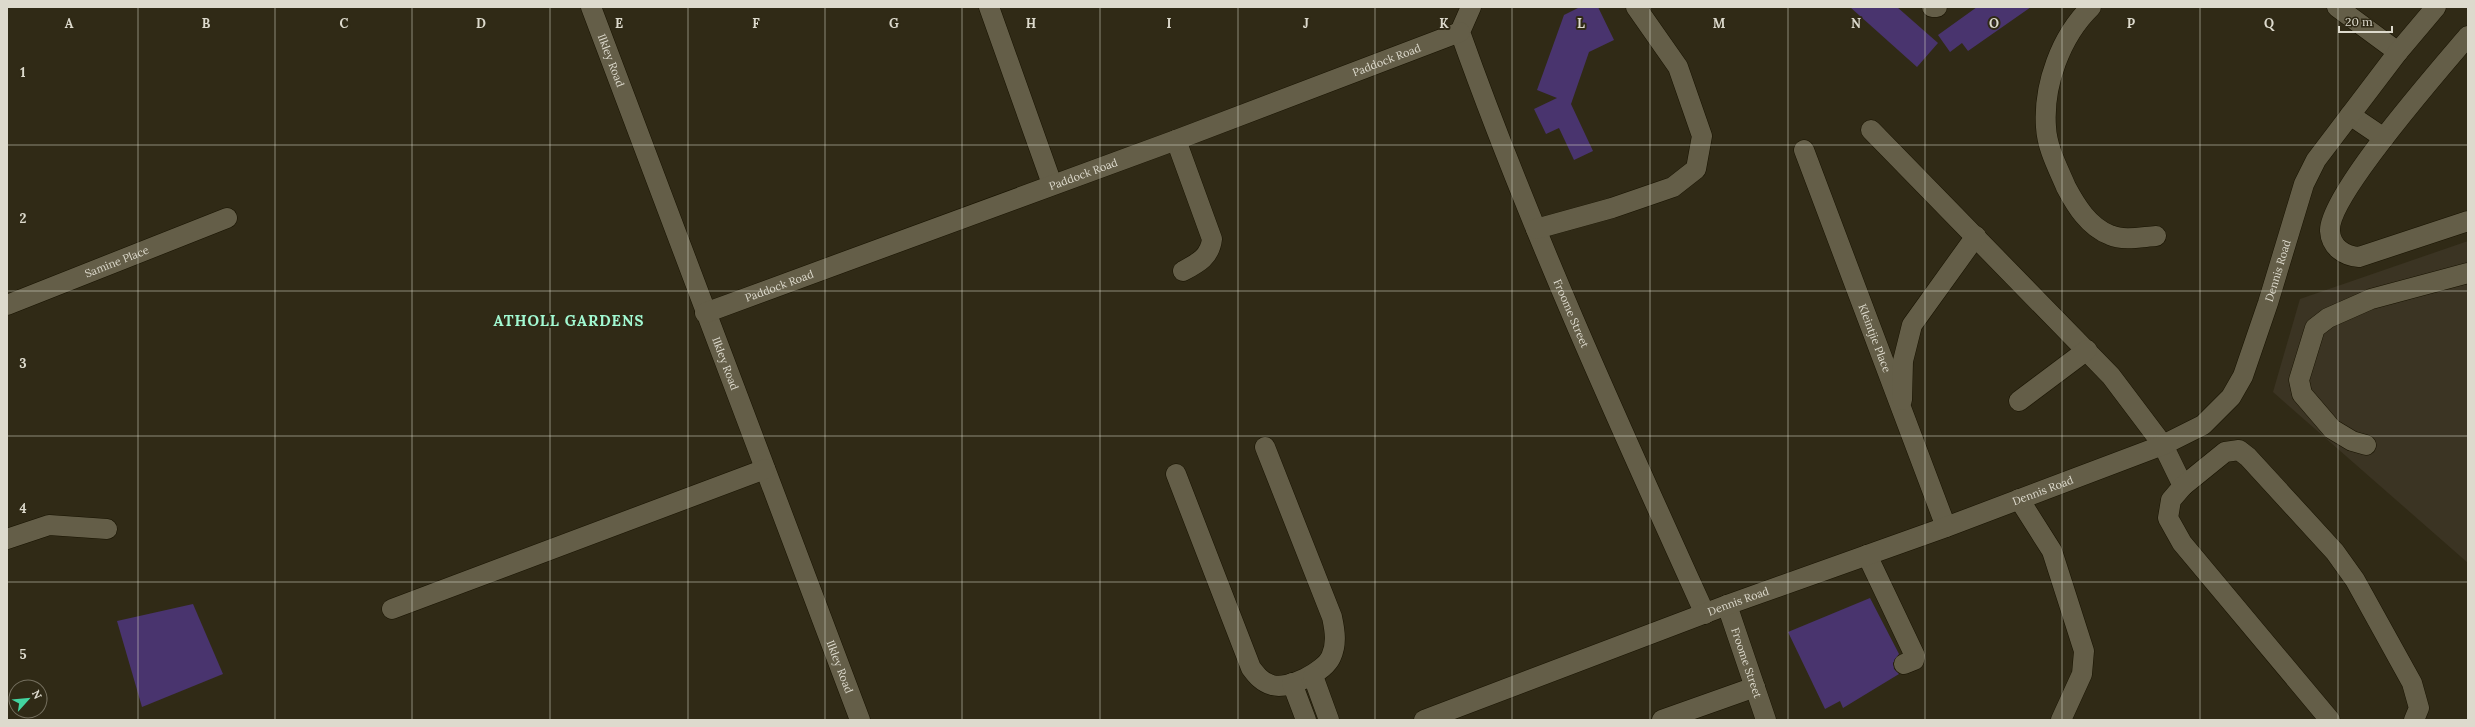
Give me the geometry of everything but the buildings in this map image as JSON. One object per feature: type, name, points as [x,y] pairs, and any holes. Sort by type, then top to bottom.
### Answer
[{"type":"street","name":"Ilkley Road","points":[[591,7],[705,313],[766,468],[860,720]]},
{"type":"street","points":[[989,7],[1052,184]]},
{"type":"street","points":[[1460,32],[1471,7]]},
{"type":"street","points":[[1536,229],[1612,208],[1673,186],[1696,169],[1702,136],[1678,67],[1636,7]]},
{"type":"street","points":[[1932,7],[1937,7]]},
{"type":"street","points":[[2091,7],[2071,31],[2059,54],[2052,81],[2046,127],[2054,160],[2079,209],[2087,219],[2102,231],[2124,238],[2156,236]]},
{"type":"street","points":[[2337,7],[2398,52]]},
{"type":"street","name":"Dennis Road","points":[[1424,720],[1727,605],[1946,527],[2163,445],[2203,425],[2216,414],[2231,397],[2243,376],[2268,303],[2304,184],[2316,160],[2398,52],[2436,7]]},
{"type":"street","name":"Paddock Road","points":[[705,313],[1052,184],[1176,140],[1460,32]]},
{"type":"street","name":"Froome Street","points":[[1460,32],[1536,229],[1608,400],[1705,614]]},
{"type":"street","points":[[2468,36],[2384,138],[2339,203],[2330,231],[2336,247],[2352,256],[2367,255],[2468,221]]},
{"type":"street","points":[[2350,115],[2384,138]]},
{"type":"street","points":[[1871,130],[2087,350],[2127,397],[2163,445],[2183,486]]},
{"type":"street","points":[[1176,140],[1212,239],[1210,252],[1183,271]]},
{"type":"street","name":"Kleintjie Place","points":[[1804,150],[1946,527]]},
{"type":"street","name":"Samine Place","points":[[7,305],[227,218]]},
{"type":"street","points":[[1902,409],[1903,361],[1912,325],[1976,236]]},
{"type":"street","points":[[2366,445],[2352,441],[2332,428],[2302,394],[2299,380],[2315,328],[2328,318],[2372,299],[2468,273]]},
{"type":"street","points":[[2019,401],[2087,350]]},
{"type":"street","points":[[1176,474],[1251,668],[1260,679],[1274,686],[1292,683],[1312,676],[1323,668],[1331,657],[1336,636],[1332,617],[1265,448]]},
{"type":"street","points":[[2330,720],[2179,537],[2168,518],[2171,500],[2183,486],[2225,452],[2239,450],[2248,456],[2335,552],[2355,580],[2417,696],[2419,708],[2414,720]]},
{"type":"street","points":[[392,609],[766,468]]},
{"type":"street","points":[[2019,499],[2052,551],[2084,651],[2082,674],[2061,720]]},
{"type":"street","points":[[7,539],[49,525],[107,529]]},
{"type":"street","points":[[1867,555],[1892,625],[1915,656],[1914,660],[1904,664]]},
{"type":"street","name":"Froome Street","points":[[1727,605],[1766,720]]},
{"type":"street","points":[[1312,676],[1329,720]]},
{"type":"street","points":[[1292,683],[1306,720]]},
{"type":"street","points":[[1662,720],[1755,686]]},
{"type":"shaded area","points":[[2468,241],[2468,563],[2273,392],[2300,299]]},
{"type":"district","name":"ATHOLL GARDENS","points":[[569,320]]}]
